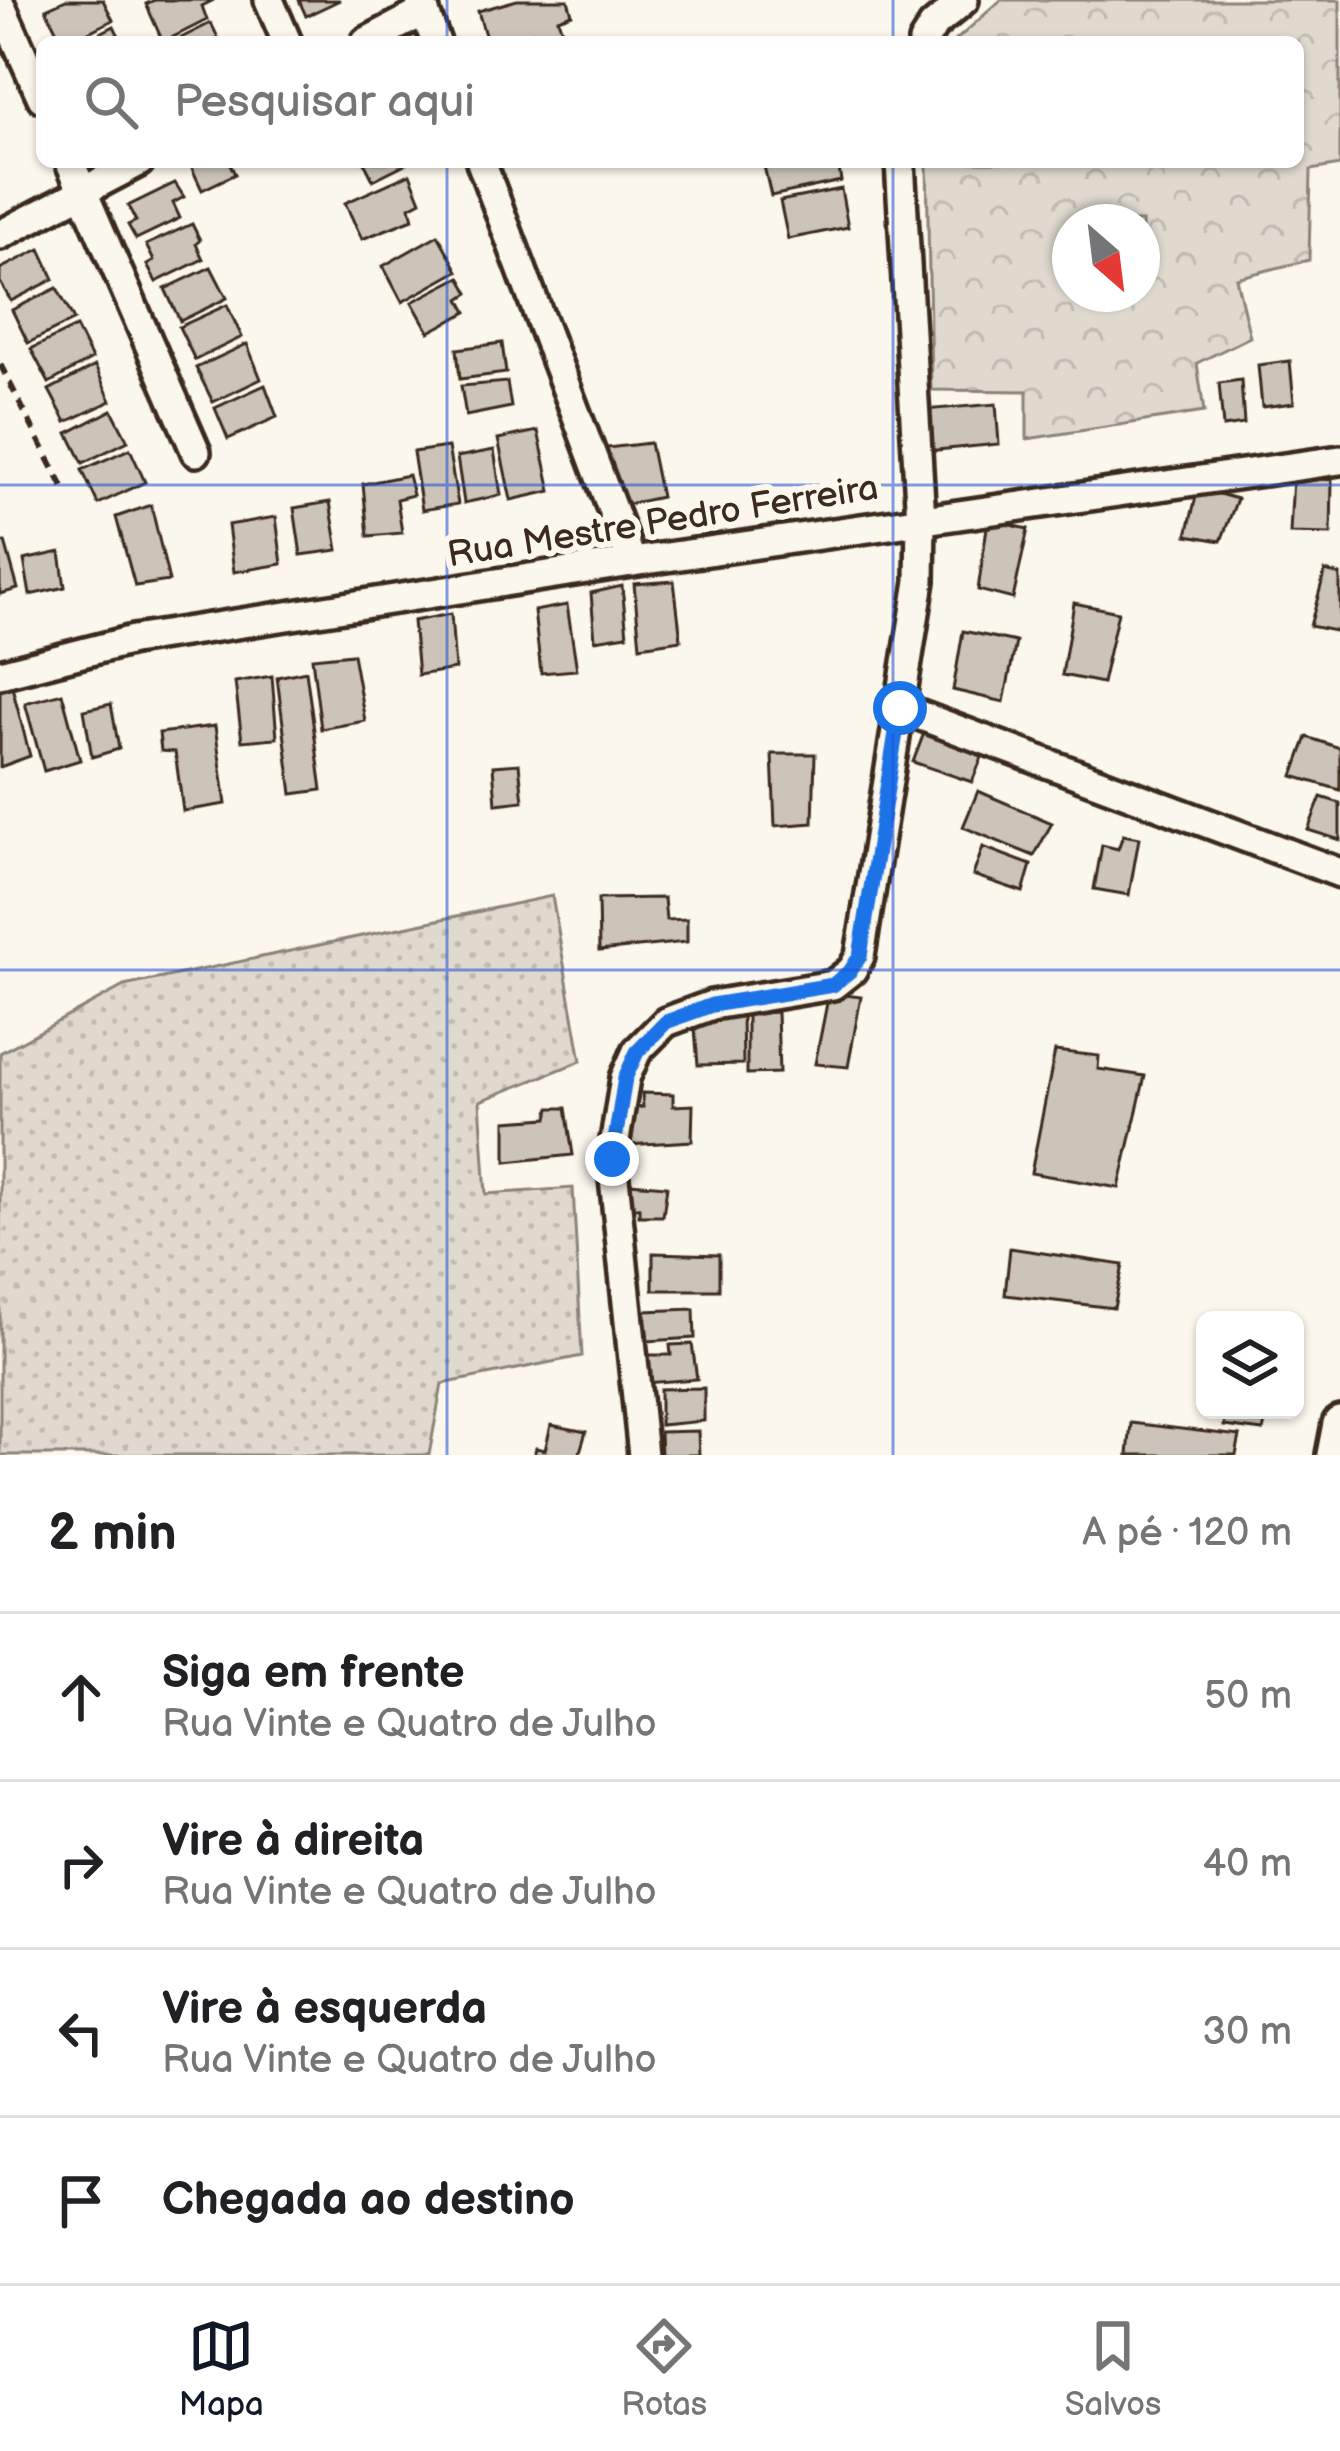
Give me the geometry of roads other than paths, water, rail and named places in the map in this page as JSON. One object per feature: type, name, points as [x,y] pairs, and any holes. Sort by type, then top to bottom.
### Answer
[{"type":"street","points":[[268,0],[284,36]]},
{"type":"street","points":[[927,36],[964,0]]},
{"type":"street","points":[[0,4],[36,85]]},
{"type":"street","points":[[376,36],[422,6],[434,36]]},
{"type":"street","points":[[73,168],[196,452]]},
{"type":"street","points":[[0,235],[127,168]]},
{"type":"street","points":[[484,168],[632,562]]},
{"type":"street","points":[[643,1455],[612,1159],[625,1078],[637,1052],[666,1022],[712,1005],[833,985],[860,956],[920,581],[921,520],[900,168]]},
{"type":"street","name":"Rua Mestre Pedro Ferreira","points":[[0,674],[134,640],[632,562],[1340,460]]},
{"type":"street","points":[[900,708],[1340,873]]},
{"type":"street","points":[[1334,1455],[1340,1424]]}]
